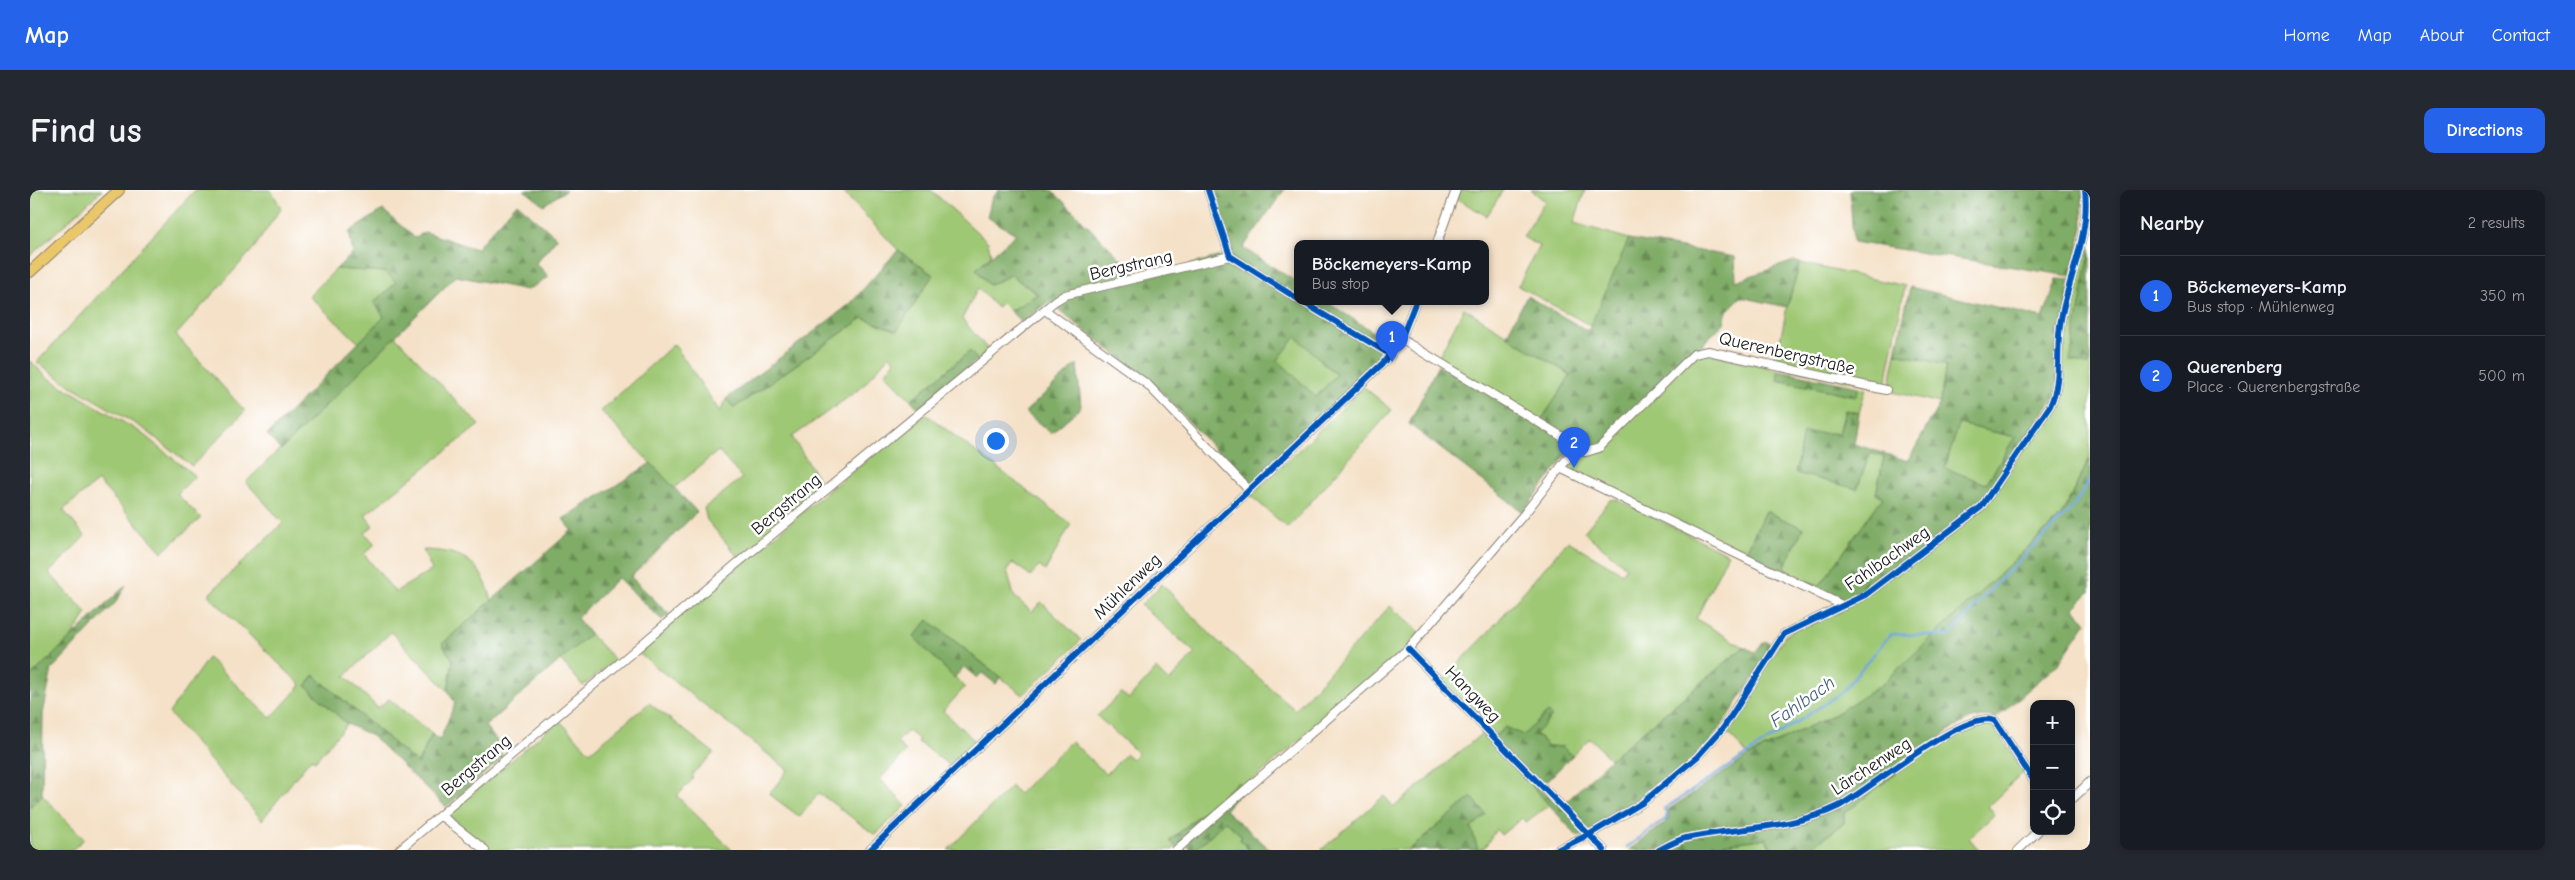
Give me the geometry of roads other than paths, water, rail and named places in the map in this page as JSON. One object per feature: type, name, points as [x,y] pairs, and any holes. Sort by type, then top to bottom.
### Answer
[{"type":"main road","points":[[30,272],[119,190]]},
{"type":"street","points":[[1208,190],[1230,256],[1294,296]]},
{"type":"street","points":[[1438,240],[1456,190]]},
{"type":"street","name":"Fahlbachweg","points":[[1557,850],[1590,834],[1642,803],[1697,757],[1724,726],[1784,634],[1864,595],[1907,565],[1981,507],[2050,406],[2057,385],[2061,320],[2085,226],[2085,190]]},
{"type":"street","name":"Bergstrang","points":[[399,850],[727,572],[1065,295],[1230,256]]},
{"type":"street","points":[[1308,305],[1391,355]]},
{"type":"street","points":[[1176,850],[1408,649],[1562,469],[1571,454],[1572,449],[1566,439],[1400,339],[1414,305]]},
{"type":"street","points":[[1045,310],[1148,385],[1249,490]]},
{"type":"street","name":"Mühlenweg","points":[[870,850],[1391,355],[1400,339]]},
{"type":"street","name":"Querenbergstraße","points":[[1572,449],[1586,452],[1599,448],[1694,354],[1701,351],[1886,390]]},
{"type":"street","points":[[1562,469],[1844,606]]},
{"type":"street","name":"Hangweg","points":[[1408,649],[1590,834]]},
{"type":"street","name":"Lärchenweg","points":[[1658,850],[1685,838],[1792,822],[1838,807],[1948,734],[1976,720],[1989,718],[1995,721],[2030,775]]},
{"type":"street","points":[[2075,796],[2090,782]]},
{"type":"street","points":[[440,815],[485,850]]},
{"type":"street","points":[[1590,834],[1604,850]]},
{"type":"street","points":[[2018,850],[2034,835]]},
{"type":"waterway","name":"Fahlbach","points":[[1627,847],[1666,819],[1667,814],[1664,809],[1841,693],[1891,634],[1949,636],[1993,587],[2072,508],[2090,480]]},
{"type":"place","name":"Böckemeyers-Kamp","points":[[1392,362]]},
{"type":"place","name":"Querenberg","points":[[1574,468]]}]
